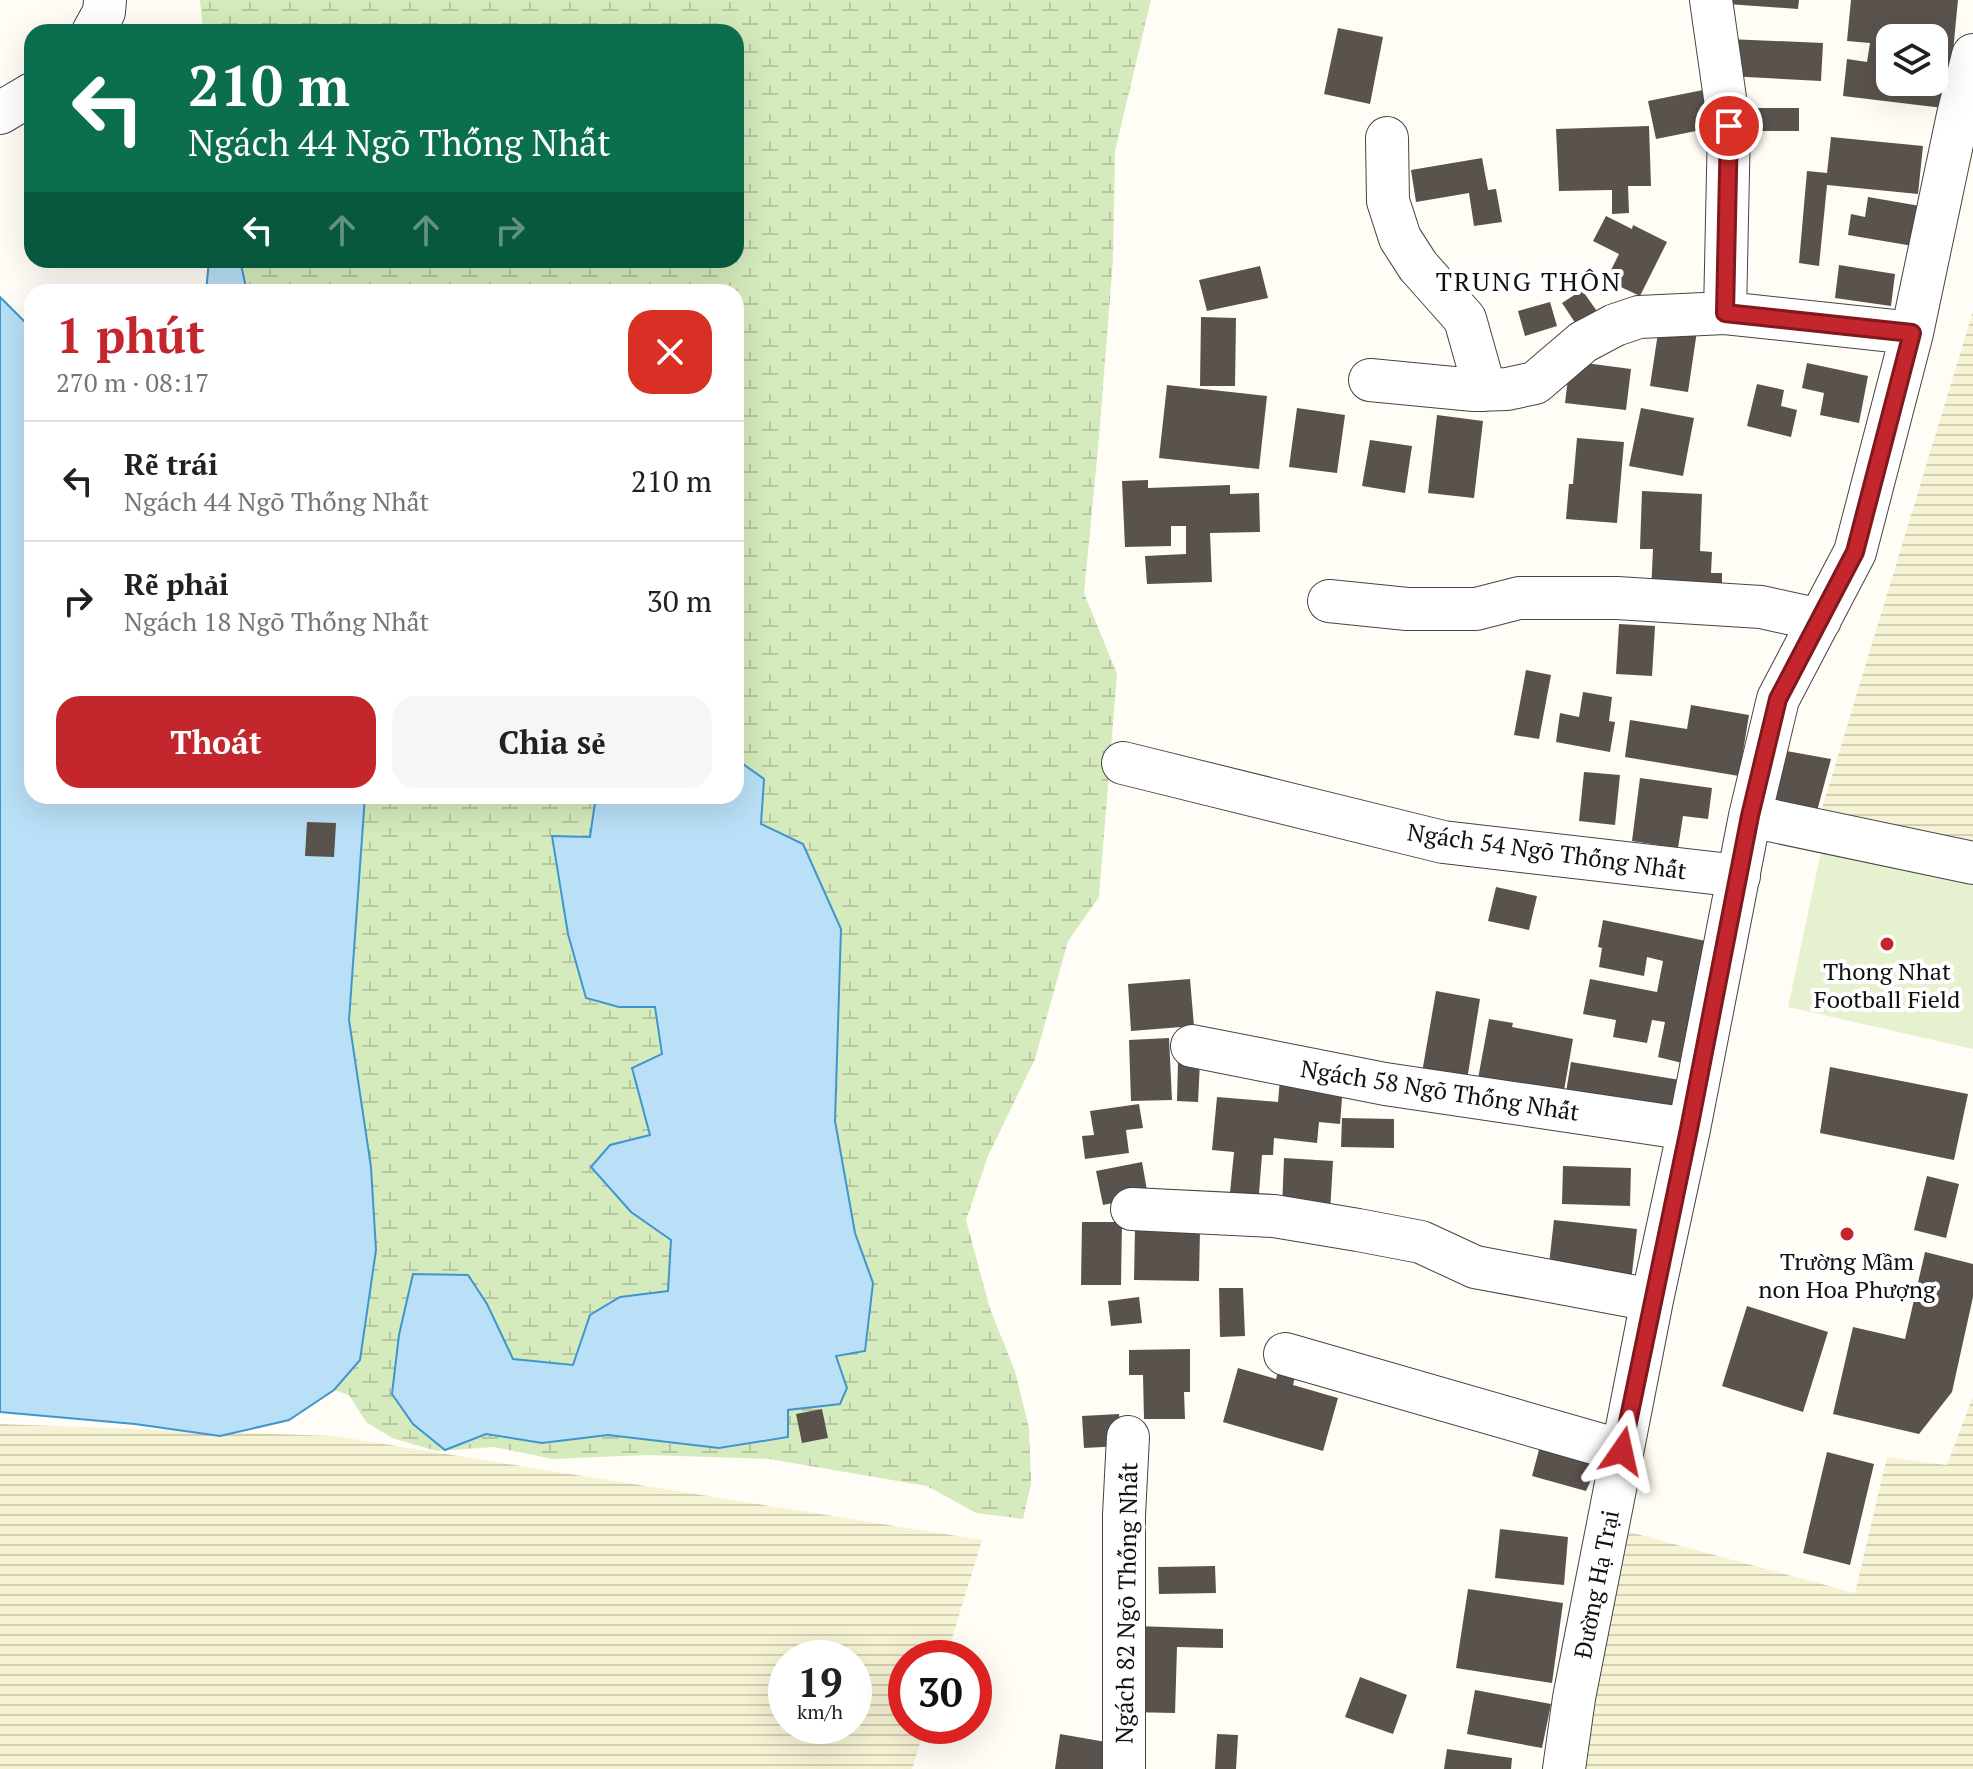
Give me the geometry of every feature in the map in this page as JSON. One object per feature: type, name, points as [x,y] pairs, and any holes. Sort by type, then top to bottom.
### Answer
[{"type":"street","points":[[97,24],[104,12],[105,0]]},
{"type":"street","points":[[1711,0],[1729,126],[1725,313]]},
{"type":"street","name":"Đường Hạ Trại","points":[[1564,1769],[1574,1698],[1622,1451],[1750,816],[1778,699],[1855,552],[1912,333],[1973,55]]},
{"type":"street","points":[[0,113],[24,99]]},
{"type":"street","points":[[1387,138],[1388,201],[1400,238],[1418,266],[1465,319],[1484,384]]},
{"type":"street","points":[[1370,380],[1484,384],[1507,389],[1535,383],[1583,342],[1615,325],[1639,317],[1725,313],[1912,333]]},
{"type":"street","points":[[1329,601],[1407,609],[1476,609],[1519,598],[1617,598],[1761,607],[1820,620]]},
{"type":"street","name":"Ngách 54 Ngõ Thống Nhất","points":[[1123,763],[1443,842],[1739,876]]},
{"type":"street","points":[[1750,816],[1973,863]]},
{"type":"street","name":"Ngách 58 Ngõ Thống Nhất","points":[[1192,1046],[1385,1084],[1689,1129]]},
{"type":"street","points":[[1132,1209],[1274,1216],[1358,1230],[1421,1242],[1475,1267],[1652,1300]]},
{"type":"street","points":[[1285,1354],[1622,1451]]},
{"type":"street","name":"Ngách 82 Ngõ Thống Nhất","points":[[1124,1769],[1124,1515],[1128,1437]]},
{"type":"shaded area","points":[[1973,311],[1973,855],[1817,825]]},
{"type":"shaded area","points":[[1973,1396],[1973,1769],[1583,1769],[1618,1529],[1855,1593],[1887,1457],[1947,1465]]},
{"type":"shaded area","points":[[0,1424],[334,1436],[982,1540],[951,1640],[888,1640],[888,1744],[920,1744],[912,1769],[0,1769]]},
{"type":"green space","points":[[200,0],[1151,0],[1115,151],[1113,259],[1084,593],[1117,674],[1099,897],[1068,941],[1035,1059],[988,1156],[966,1220],[990,1309],[1015,1371],[1029,1428],[1031,1484],[1023,1519],[976,1513],[927,1486],[769,1459],[647,1455],[553,1459],[494,1447],[436,1451],[392,1438],[366,1422],[349,1395],[334,1390],[360,1360],[376,1250],[371,1167],[349,1020],[364,804],[595,804],[590,837],[552,837],[619,1007],[655,1007],[662,1054],[632,1068],[650,1135],[610,1145],[631,1212],[671,1240],[668,1291],[620,1297],[590,1314],[574,1365],[513,1359],[487,1304],[413,1274],[399,1335],[392,1393],[445,1450],[486,1434],[542,1443],[787,1410],[846,1388],[835,1356],[873,1283],[855,1233],[835,1121],[836,1028],[803,844],[761,824],[764,780],[744,765],[744,284],[245,284],[242,268],[744,268],[744,24],[202,24]]},
{"type":"green space","name":"Thong Nhat Football Field","points":[[1822,847],[1973,881],[1973,1049],[1788,1007]]},
{"type":"water","points":[[208,268],[242,268],[245,284],[207,284]]},
{"type":"water","points":[[0,297],[24,321],[24,804],[364,804],[349,1020],[371,1167],[376,1250],[360,1360],[334,1390],[289,1420],[220,1436],[135,1424],[0,1412]]},
{"type":"water","points":[[744,765],[764,779],[761,824],[803,844],[841,929],[835,1121],[855,1233],[873,1283],[865,1351],[836,1356],[847,1388],[840,1404],[788,1410],[788,1437],[719,1448],[608,1435],[542,1443],[486,1434],[445,1450],[413,1424],[392,1394],[399,1335],[413,1274],[468,1275],[487,1304],[513,1359],[573,1365],[590,1315],[620,1297],[668,1291],[671,1240],[631,1212],[591,1167],[610,1145],[650,1135],[632,1068],[662,1054],[655,1007],[619,1007],[586,998],[568,934],[552,836],[590,837],[595,804],[744,804]]},
{"type":"building","points":[[1727,0],[1799,0],[1798,9],[1727,4]]},
{"type":"building","points":[[1851,0],[1958,0],[1948,86],[1948,24],[1876,24],[1876,96],[1946,96],[1943,108],[1843,96],[1847,59],[1867,62],[1870,43],[1847,41]]},
{"type":"building","points":[[1338,28],[1383,37],[1370,104],[1324,94]]},
{"type":"building","points":[[1728,39],[1823,43],[1821,81],[1727,76]]},
{"type":"building","points":[[1708,89],[1716,127],[1656,139],[1648,101]]},
{"type":"building","points":[[1736,108],[1799,108],[1799,131],[1737,131]]},
{"type":"building","points":[[1649,126],[1651,186],[1628,186],[1629,213],[1612,214],[1612,190],[1559,191],[1556,129]]},
{"type":"building","points":[[1831,137],[1923,146],[1918,194],[1827,185],[1819,266],[1799,263],[1807,171],[1827,173]]},
{"type":"building","points":[[1482,158],[1488,190],[1496,189],[1502,222],[1474,226],[1469,193],[1416,202],[1411,170]]},
{"type":"building","points":[[1868,197],[1920,206],[1913,246],[1848,235],[1851,214],[1865,217]]},
{"type":"building","points":[[1606,216],[1667,242],[1640,296],[1606,280],[1619,254],[1593,241]]},
{"type":"building","points":[[1839,265],[1895,274],[1891,306],[1835,298]]},
{"type":"building","points":[[1260,266],[1268,298],[1207,311],[1199,280]]},
{"type":"building","points":[[1582,290],[1599,314],[1578,327],[1562,303]]},
{"type":"building","points":[[1550,302],[1557,326],[1525,336],[1518,311]]},
{"type":"building","points":[[1201,317],[1236,318],[1235,386],[1200,386]]},
{"type":"building","points":[[1659,326],[1697,331],[1688,392],[1650,386]]},
{"type":"building","points":[[1570,361],[1631,369],[1626,410],[1565,403]]},
{"type":"building","points":[[1807,363],[1868,376],[1859,423],[1820,415],[1824,393],[1802,388]]},
{"type":"building","points":[[1757,384],[1784,390],[1781,406],[1797,410],[1791,437],[1747,426]]},
{"type":"building","points":[[1167,385],[1267,396],[1259,469],[1159,458]]},
{"type":"building","points":[[1297,408],[1345,415],[1337,473],[1289,467]]},
{"type":"building","points":[[1641,408],[1694,418],[1683,476],[1629,466]]},
{"type":"building","points":[[1437,415],[1483,421],[1474,498],[1428,493]]},
{"type":"building","points":[[1577,438],[1624,442],[1617,523],[1566,519]]},
{"type":"building","points":[[1370,440],[1412,446],[1405,493],[1362,486]]},
{"type":"building","points":[[1148,480],[1148,488],[1230,485],[1230,494],[1259,493],[1260,532],[1210,533],[1212,582],[1147,584],[1145,556],[1186,554],[1186,526],[1171,526],[1171,546],[1125,547],[1122,481]]},
{"type":"building","points":[[1642,491],[1702,494],[1700,551],[1712,552],[1711,573],[1722,573],[1722,595],[1651,592],[1653,549],[1640,549]]},
{"type":"building","points":[[1619,624],[1655,626],[1652,676],[1616,674]]},
{"type":"building","points":[[1526,670],[1551,675],[1539,739],[1514,735]]},
{"type":"building","points":[[1583,692],[1612,697],[1609,721],[1615,722],[1610,752],[1556,742],[1560,713],[1579,717]]},
{"type":"building","points":[[1691,705],[1749,715],[1739,776],[1625,757],[1630,720],[1687,729]]},
{"type":"building","points":[[1775,749],[1831,759],[1813,826],[1761,814]]},
{"type":"building","points":[[1584,772],[1620,775],[1615,825],[1579,821]]},
{"type":"building","points":[[1640,778],[1712,788],[1708,819],[1683,816],[1678,848],[1632,841]]},
{"type":"building","points":[[307,822],[336,823],[334,857],[305,856]]},
{"type":"building","points":[[1496,887],[1537,896],[1529,930],[1488,921]]},
{"type":"building","points":[[1603,920],[1706,941],[1682,1063],[1658,1057],[1665,1022],[1652,1020],[1647,1043],[1613,1037],[1616,1020],[1583,1014],[1590,979],[1657,992],[1663,961],[1647,957],[1644,976],[1599,967],[1602,948],[1598,947]]},
{"type":"building","points":[[1190,979],[1194,1026],[1131,1031],[1128,984]]},
{"type":"building","points":[[1436,991],[1480,999],[1467,1080],[1422,1073]]},
{"type":"building","points":[[1489,1019],[1513,1023],[1512,1027],[1573,1039],[1563,1096],[1477,1084]]},
{"type":"building","points":[[1169,1038],[1172,1100],[1131,1101],[1129,1040]]},
{"type":"building","points":[[1178,1061],[1200,1062],[1198,1102],[1177,1101]]},
{"type":"building","points":[[1571,1062],[1680,1080],[1676,1111],[1566,1092]]},
{"type":"building","points":[[1830,1067],[1968,1094],[1954,1160],[1820,1133]]},
{"type":"building","points":[[1280,1079],[1343,1085],[1340,1124],[1319,1122],[1317,1143],[1274,1138],[1273,1155],[1262,1155],[1258,1206],[1229,1203],[1234,1152],[1212,1150],[1217,1097],[1278,1102]]},
{"type":"building","points":[[1139,1104],[1143,1128],[1126,1130],[1129,1153],[1085,1159],[1082,1136],[1094,1135],[1090,1111]]},
{"type":"building","points":[[1342,1118],[1394,1119],[1394,1148],[1341,1147]]},
{"type":"building","points":[[1284,1158],[1333,1161],[1330,1212],[1282,1208]]},
{"type":"building","points":[[1142,1162],[1148,1196],[1103,1205],[1096,1171]]},
{"type":"building","points":[[1563,1166],[1631,1168],[1630,1206],[1562,1204]]},
{"type":"building","points":[[1927,1176],[1959,1184],[1946,1238],[1914,1230]]},
{"type":"building","points":[[1554,1220],[1637,1229],[1631,1282],[1548,1273]]},
{"type":"building","points":[[1082,1222],[1122,1222],[1121,1285],[1081,1285]]},
{"type":"building","points":[[1135,1228],[1200,1229],[1199,1281],[1134,1280]]},
{"type":"building","points":[[1925,1252],[1973,1264],[1973,1297],[1952,1392],[1919,1434],[1833,1414],[1853,1327],[1905,1339]]},
{"type":"building","points":[[1219,1288],[1243,1288],[1245,1336],[1220,1337]]},
{"type":"building","points":[[1139,1297],[1142,1323],[1111,1326],[1108,1301]]},
{"type":"building","points":[[1747,1306],[1828,1332],[1803,1412],[1722,1386]]},
{"type":"building","points":[[1190,1349],[1190,1392],[1184,1392],[1185,1419],[1144,1419],[1143,1375],[1129,1375],[1129,1350]]},
{"type":"building","points":[[1281,1360],[1298,1365],[1293,1385],[1338,1398],[1323,1451],[1223,1422],[1238,1368],[1276,1379]]},
{"type":"building","points":[[822,1409],[828,1438],[802,1443],[796,1414]]},
{"type":"building","points":[[1119,1414],[1122,1446],[1084,1448],[1082,1416]]},
{"type":"building","points":[[1540,1446],[1598,1464],[1586,1491],[1532,1476]]},
{"type":"building","points":[[1827,1452],[1874,1464],[1850,1565],[1803,1553]]},
{"type":"building","points":[[1500,1529],[1568,1537],[1564,1585],[1495,1578]]},
{"type":"building","points":[[1215,1566],[1216,1593],[1159,1594],[1158,1567]]},
{"type":"building","points":[[1468,1589],[1563,1603],[1552,1683],[1456,1668]]},
{"type":"building","points":[[1136,1626],[1223,1629],[1223,1648],[1177,1647],[1175,1713],[1129,1712]]},
{"type":"building","points":[[1360,1677],[1407,1695],[1393,1734],[1345,1717]]},
{"type":"building","points":[[1475,1690],[1551,1704],[1542,1748],[1467,1734]]},
{"type":"building","points":[[1060,1734],[1112,1743],[1109,1769],[1055,1769]]},
{"type":"building","points":[[1217,1734],[1238,1735],[1236,1769],[1215,1769]]},
{"type":"building","points":[[1447,1749],[1512,1758],[1511,1769],[1444,1769]]},
{"type":"place","name":"Thong Nhat Football Field","points":[[1887,944]]},
{"type":"place","name":"Trường Mầm non Hoa Phượng","points":[[1847,1234]]},
{"type":"district","name":"TRUNG THÔN","points":[[1529,281]]},
{"type":"route","points":[[1622,1451],[1750,816],[1778,699],[1855,552],[1912,333],[1725,313],[1729,126]]}]
